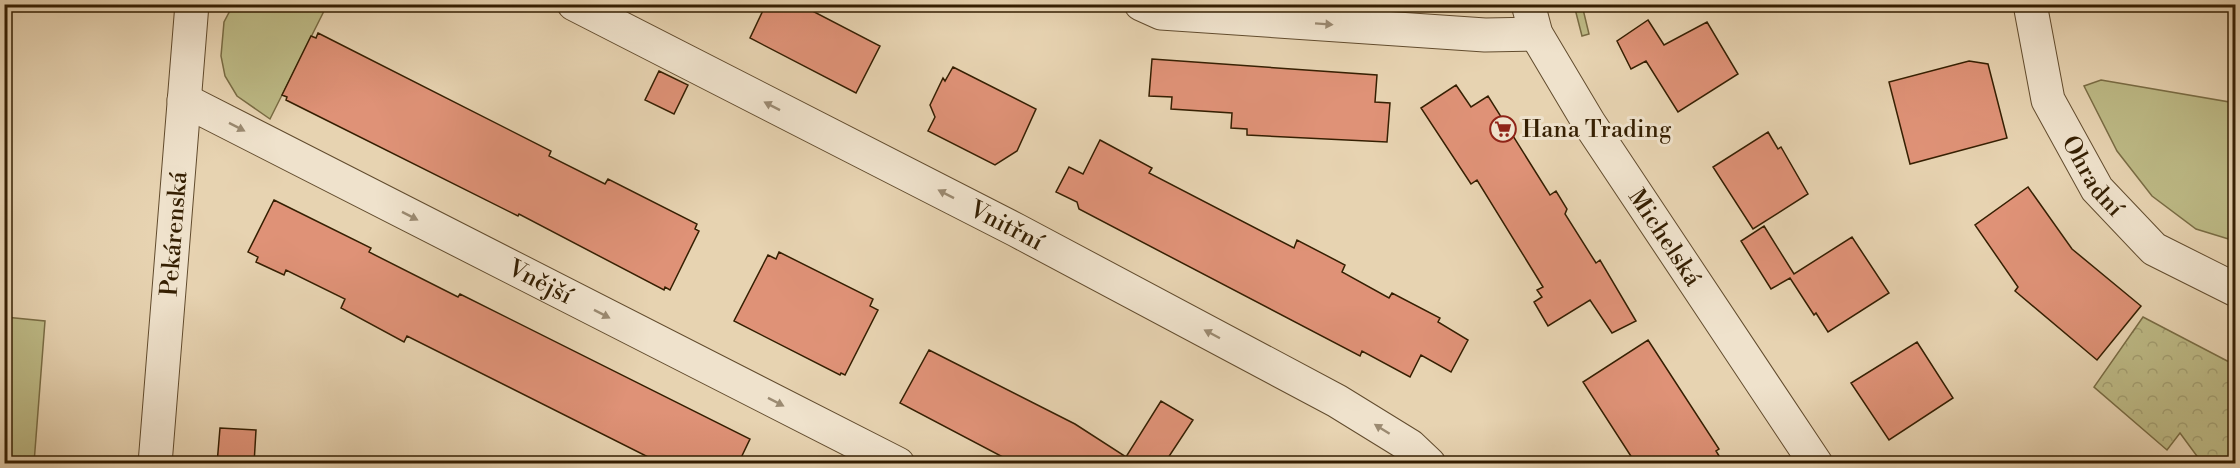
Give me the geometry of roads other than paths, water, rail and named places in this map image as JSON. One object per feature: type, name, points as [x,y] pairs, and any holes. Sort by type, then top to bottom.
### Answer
[{"type":"street","name":"Pekárenská","points":[[155,464],[192,4]]},
{"type":"street","name":"Vnitřní","points":[[574,4],[1016,230],[1337,401],[1410,446],[1429,464]]},
{"type":"street","points":[[1141,4],[1161,13],[1485,35],[1532,19]]},
{"type":"street","name":"Ohradní","points":[[2030,4],[2048,100],[2097,189],[2154,249],[2235,290]]},
{"type":"street","name":"Michelská","points":[[1532,19],[1595,132],[1816,464]]},
{"type":"street","name":"Vnější","points":[[184,100],[898,464]]},
{"type":"place","name":"Hana Trading","points":[[1503,129]]}]
